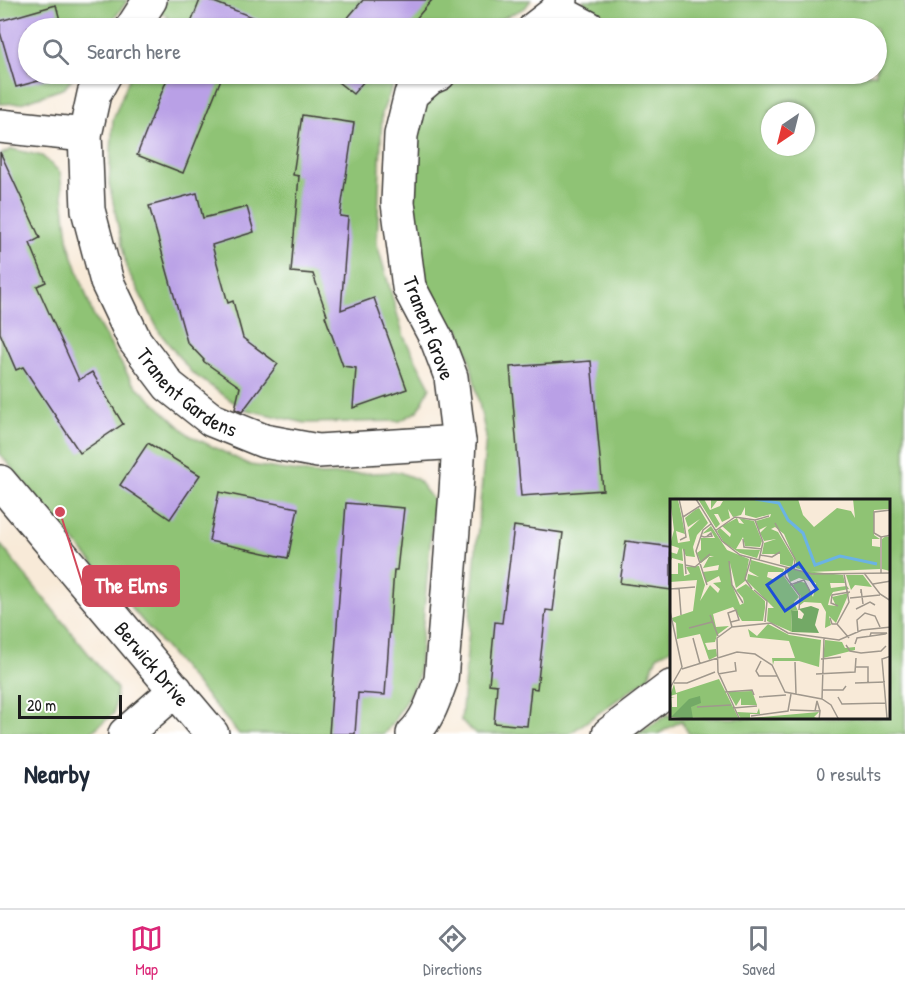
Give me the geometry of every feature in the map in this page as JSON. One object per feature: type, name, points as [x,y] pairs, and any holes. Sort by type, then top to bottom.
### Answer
[{"type":"street","points":[[138,18],[150,0]]},
{"type":"street","name":"Tranent Gardens","points":[[100,84],[94,94],[85,135],[88,210],[107,282],[135,341],[170,386],[212,420],[264,441],[318,451],[459,442]]},
{"type":"street","name":"Tranent Grove","points":[[419,732],[432,706],[441,680],[459,442],[451,376],[437,340],[409,287],[398,203],[400,135],[411,94],[423,84]]},
{"type":"street","points":[[0,126],[85,135]]},
{"type":"street","name":"Berwick Drive","points":[[0,482],[212,734]]},
{"type":"street","points":[[609,734],[670,688]]},
{"type":"street","points":[[125,734],[176,690]]},
{"type":"green space","points":[[0,0],[128,0],[114,18],[18,18],[18,84],[68,84],[65,88],[21,103],[0,104]]},
{"type":"green space","points":[[166,0],[531,0],[525,8],[503,18],[167,18],[168,16],[160,13]]},
{"type":"green space","points":[[583,0],[905,0],[905,734],[689,734],[681,721],[658,734],[637,734],[667,715],[670,715],[670,719],[890,719],[890,499],[670,499],[670,650],[657,656],[648,678],[569,734],[476,734],[461,721],[486,436],[469,356],[459,329],[443,322],[423,282],[413,202],[413,138],[424,103],[441,88],[450,84],[887,84],[887,18],[604,18],[586,7]]},
{"type":"green space","points":[[127,84],[393,84],[382,113],[377,244],[404,337],[430,387],[418,411],[400,421],[305,423],[243,409],[191,372],[160,333],[127,269],[109,183],[113,119]]},
{"type":"green space","points":[[12,149],[42,156],[60,172],[69,245],[93,315],[132,382],[189,435],[250,465],[322,475],[399,472],[417,479],[434,501],[418,678],[394,721],[384,734],[239,734],[0,454],[0,155]]},
{"type":"green space","points":[[0,544],[117,689],[114,713],[89,734],[0,734]]},
{"type":"building","points":[[200,0],[209,0],[254,18],[193,18]]},
{"type":"building","points":[[363,0],[432,0],[417,18],[348,18]]},
{"type":"building","points":[[56,5],[59,18],[18,18],[18,84],[27,84],[16,87],[0,32],[0,21]]},
{"type":"building","points":[[165,84],[219,84],[183,173],[137,155]]},
{"type":"building","points":[[340,84],[362,84],[353,94]]},
{"type":"building","points":[[302,115],[354,123],[340,216],[348,217],[341,310],[374,298],[407,389],[353,408],[356,368],[343,366],[313,274],[291,272],[299,176],[293,175]]},
{"type":"building","points":[[0,152],[40,238],[30,243],[46,282],[37,286],[79,380],[92,372],[123,424],[80,453],[23,367],[16,370],[0,333]]},
{"type":"building","points":[[197,193],[203,218],[247,207],[254,232],[212,245],[228,303],[233,301],[243,338],[278,364],[242,412],[235,409],[240,387],[203,361],[187,342],[149,206]]},
{"type":"building","points":[[591,361],[603,490],[521,496],[510,367]]},
{"type":"building","points":[[148,443],[200,475],[170,519],[120,485]]},
{"type":"building","points":[[219,492],[298,508],[288,558],[209,541]]},
{"type":"building","points":[[346,503],[404,508],[397,570],[394,570],[385,695],[358,693],[355,734],[329,734]]},
{"type":"building","points":[[514,526],[563,533],[553,611],[546,610],[537,689],[531,688],[527,726],[494,723],[497,685],[489,684],[495,622],[502,623]]},
{"type":"building","points":[[626,541],[670,547],[670,590],[620,583]]},
{"type":"place","name":"The Elms","points":[[60,512]]}]
